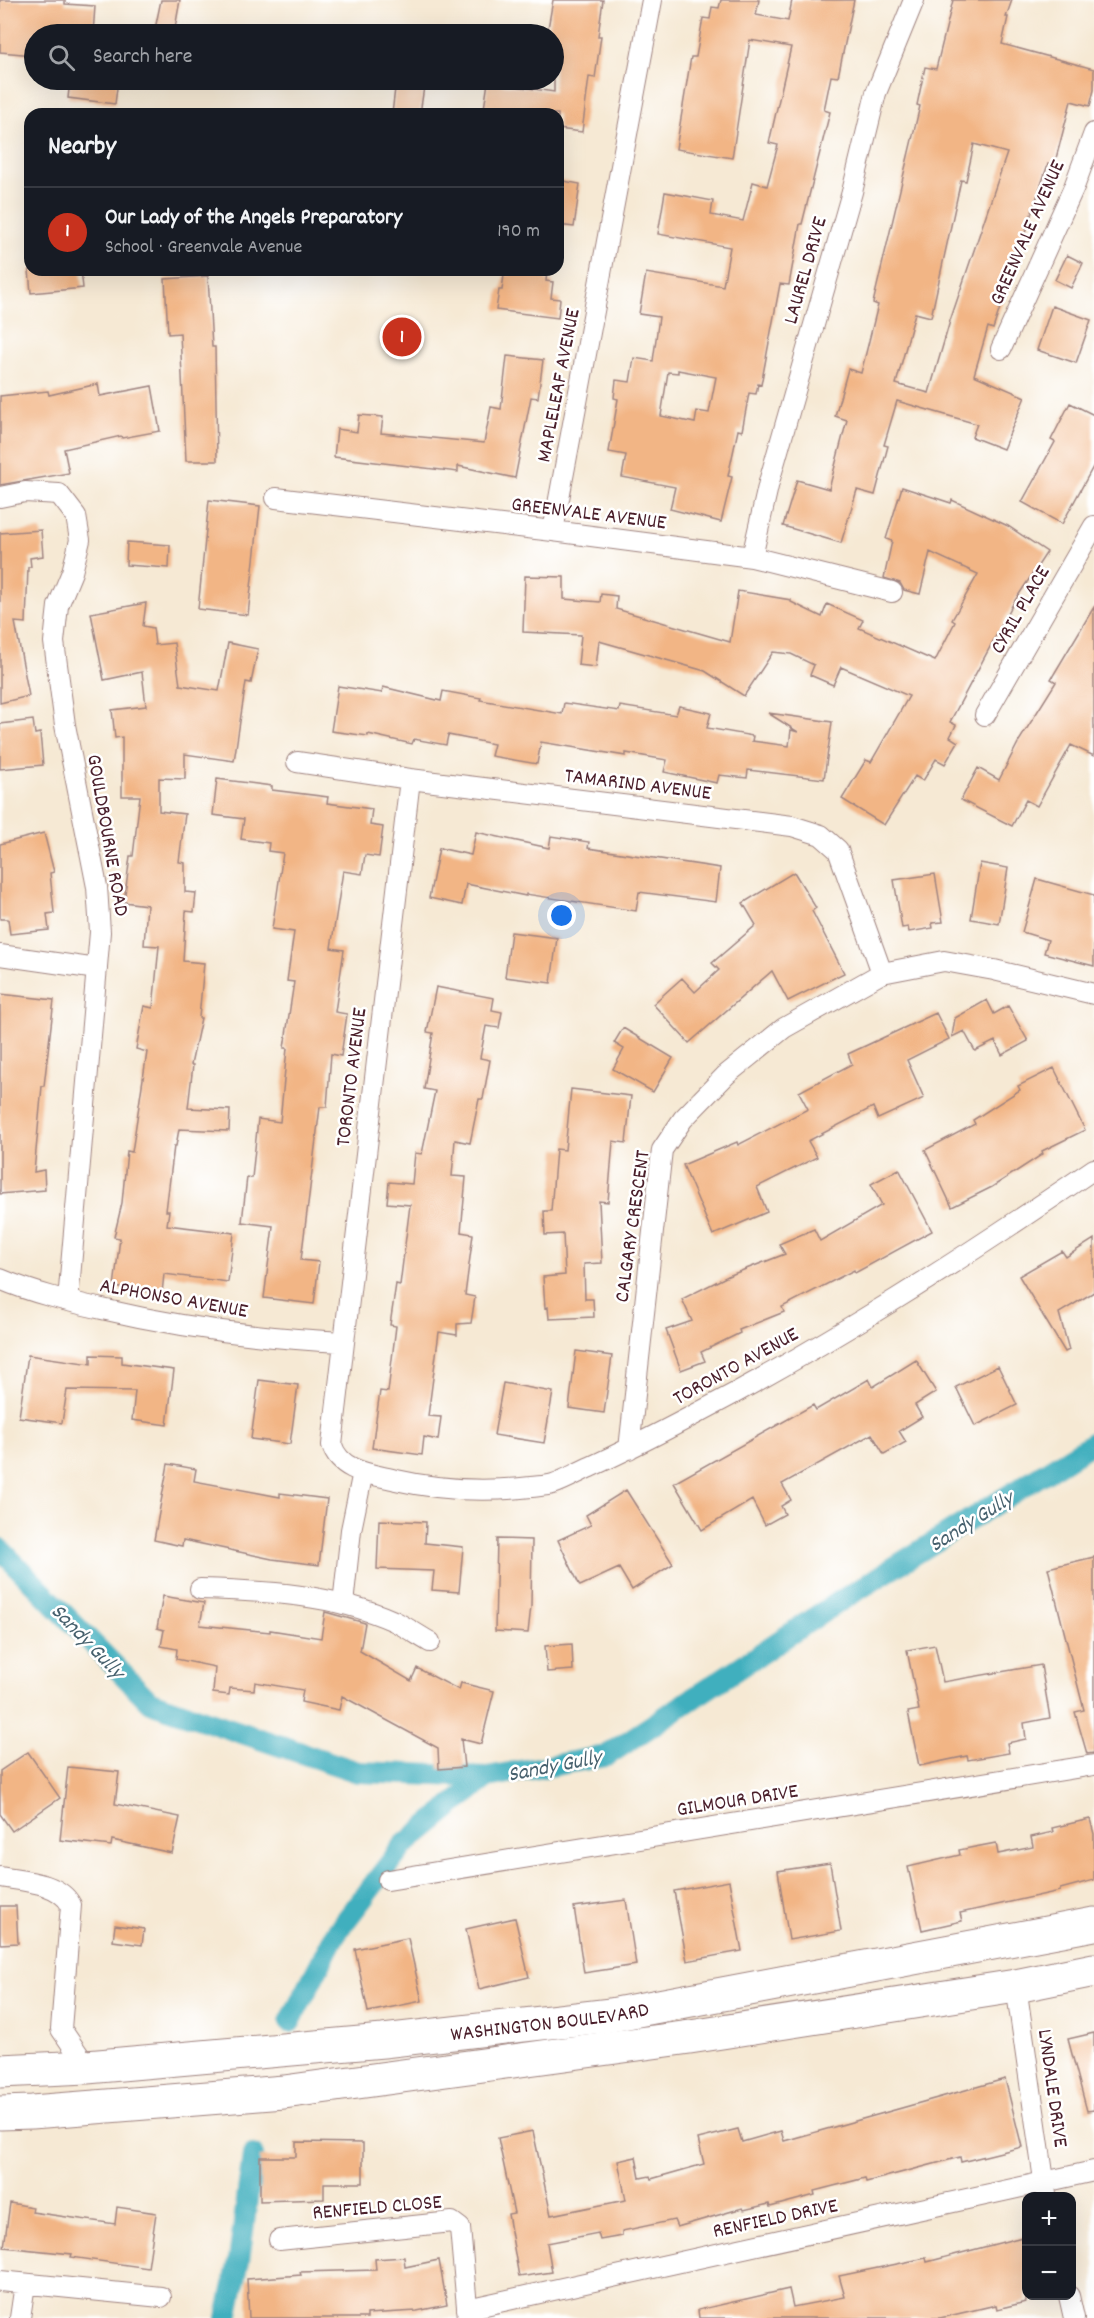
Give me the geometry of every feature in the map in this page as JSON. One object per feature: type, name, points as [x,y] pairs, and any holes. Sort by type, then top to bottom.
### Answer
[{"type":"highway","name":"WASHINGTON BOULEVARD","points":[[0,2071],[87,2067],[383,2042],[611,2015],[1094,1924]]},
{"type":"highway","name":"WASHINGTON BOULEVARD","points":[[0,2113],[284,2092],[690,2037],[1016,1986],[1094,1970]]},
{"type":"street","name":"MAPLELEAF AVENUE","points":[[554,531],[652,0]]},
{"type":"street","name":"LAUREL DRIVE","points":[[752,557],[769,482],[852,192],[876,93],[914,0]]},
{"type":"street","name":"GREENVALE AVENUE","points":[[1001,349],[1074,187],[1094,134]]},
{"type":"street","name":"GOULDBOURNE ROAD","points":[[0,497],[24,492],[59,494],[76,516],[80,540],[72,572],[58,606],[54,642],[65,725],[98,887],[100,932],[68,1301]]},
{"type":"street","name":"GREENVALE AVENUE","points":[[276,498],[752,557],[892,592]]},
{"type":"street","name":"CYRIL PLACE","points":[[985,715],[1094,526]]},
{"type":"street","name":"TAMARIND AVENUE","points":[[297,762],[410,779],[792,826],[821,835],[838,850],[882,973]]},
{"type":"street","name":"TORONTO AVENUE","points":[[410,779],[332,1445],[335,1455],[342,1463],[363,1472],[404,1482],[498,1491],[552,1485],[629,1449],[735,1394],[857,1325],[1005,1230],[1094,1169]]},
{"type":"street","points":[[0,955],[97,969]]},
{"type":"street","name":"CALGARY CRESCENT","points":[[629,1449],[662,1150],[683,1119],[726,1075],[784,1028],[882,973],[944,961],[994,970],[1094,994]]},
{"type":"street","name":"ALPHONSO AVENUE","points":[[0,1279],[32,1292],[133,1317],[202,1330],[273,1339],[343,1342]]},
{"type":"street","points":[[343,1604],[351,1530],[363,1472]]},
{"type":"street","points":[[200,1588],[269,1591],[343,1604],[394,1621],[430,1642]]},
{"type":"street","name":"GILMOUR DRIVE","points":[[388,1880],[1094,1766]]},
{"type":"street","points":[[0,1877],[56,1890],[67,1897],[71,1905],[61,2029],[87,2067]]},
{"type":"street","name":"LYNDALE DRIVE","points":[[1016,1986],[1045,2190]]},
{"type":"street","name":"RENFIELD DRIVE","points":[[467,2313],[1045,2190],[1094,2171]]},
{"type":"street","name":"RENFIELD CLOSE","points":[[279,2240],[456,2223],[460,2228],[467,2313]]},
{"type":"street","points":[[0,2281],[161,2297]]},
{"type":"street","points":[[20,2318],[25,2284]]},
{"type":"street","points":[[1070,2300],[1074,2318]]},
{"type":"building","points":[[0,0],[65,0],[65,4],[95,6],[94,24],[24,24],[24,54],[0,52]]},
{"type":"building","points":[[161,0],[180,0],[176,24],[156,24]]},
{"type":"building","points":[[553,0],[603,0],[595,78],[589,77],[582,132],[564,130],[564,108],[484,108],[487,90],[554,92],[554,90],[564,90],[564,24],[549,24]]},
{"type":"building","points":[[721,0],[759,0],[756,15],[788,21],[792,0],[854,0],[838,77],[831,76],[824,110],[830,112],[802,224],[800,224],[789,285],[780,284],[761,385],[758,384],[756,394],[749,393],[742,431],[738,430],[728,476],[732,477],[721,522],[670,509],[675,487],[622,477],[626,455],[609,452],[618,399],[614,398],[616,380],[630,382],[634,358],[653,361],[659,317],[639,314],[646,273],[723,286],[730,247],[658,234],[665,192],[713,201],[711,215],[743,221],[753,182],[767,186],[778,145],[769,143],[791,47],[750,40],[732,158],[676,149],[691,57],[696,57],[703,18],[710,19],[712,7],[719,8]],"holes":[[[678,370],[716,377],[709,413],[697,411],[695,423],[661,416],[668,372],[678,373]]]},
{"type":"building","points":[[953,0],[1012,0],[1006,17],[1008,17],[1002,44],[1094,69],[1094,90],[1090,106],[1071,101],[1054,166],[1048,164],[993,329],[988,327],[974,375],[1025,397],[1003,449],[972,437],[977,424],[897,401],[884,445],[888,446],[875,495],[857,490],[841,543],[783,526],[797,480],[829,489],[847,420],[835,416],[848,369],[861,373],[878,305],[873,303],[920,106],[917,105],[925,67],[936,69]],"holes":[[[974,144],[1007,153],[950,321],[929,393],[896,384],[915,313],[931,317],[961,180],[966,181]]]},
{"type":"building","points":[[69,90],[117,90],[115,104],[68,98]]},
{"type":"building","points":[[395,90],[424,90],[421,108],[393,108]]},
{"type":"building","points":[[564,181],[580,184],[574,227],[564,226]]},
{"type":"building","points":[[1067,255],[1083,263],[1071,288],[1055,280]]},
{"type":"building","points":[[30,276],[82,276],[83,288],[31,293]]},
{"type":"building","points":[[208,276],[212,347],[215,347],[217,461],[186,461],[180,333],[168,334],[165,279]]},
{"type":"building","points":[[504,276],[546,276],[546,281],[553,282],[551,298],[560,299],[558,318],[496,310],[499,290],[502,290]]},
{"type":"building","points":[[1052,306],[1091,320],[1076,363],[1037,350]]},
{"type":"building","points":[[507,356],[543,360],[538,398],[531,397],[515,478],[458,466],[458,472],[334,457],[337,429],[357,432],[359,415],[383,417],[381,433],[484,443],[491,407],[501,409]]},
{"type":"building","points":[[98,384],[100,396],[152,386],[160,431],[122,438],[121,436],[64,449],[69,473],[0,485],[0,396],[48,391],[49,395]]},
{"type":"building","points":[[1070,403],[1094,415],[1094,465],[1062,524],[1022,502],[1055,442],[1051,440]]},
{"type":"building","points":[[902,487],[951,503],[952,500],[1008,526],[1047,552],[1014,602],[950,722],[956,725],[950,737],[958,742],[945,764],[936,759],[923,781],[915,776],[884,825],[842,799],[866,760],[871,762],[909,696],[841,667],[833,685],[810,675],[814,665],[791,654],[773,652],[744,696],[705,671],[599,641],[596,667],[578,665],[581,635],[523,632],[525,576],[564,577],[564,599],[600,602],[601,594],[617,596],[616,609],[730,642],[738,591],[791,600],[822,617],[827,604],[863,620],[859,628],[935,661],[955,622],[952,620],[978,574],[930,552],[920,594],[904,590],[900,583],[884,578],[892,541],[886,539]]},
{"type":"building","points":[[209,500],[260,506],[248,615],[198,609]]},
{"type":"building","points":[[41,530],[43,556],[30,558],[31,567],[28,567],[26,623],[15,622],[29,696],[0,703],[0,533]]},
{"type":"building","points":[[127,542],[170,545],[169,568],[126,565]]},
{"type":"building","points":[[146,603],[143,626],[153,628],[155,645],[174,643],[180,685],[219,691],[228,643],[258,649],[251,683],[246,682],[234,761],[185,754],[185,779],[159,778],[159,811],[185,814],[179,862],[185,863],[185,892],[196,893],[194,912],[186,911],[183,961],[204,963],[199,1018],[201,1018],[191,1065],[193,1065],[188,1108],[230,1110],[229,1131],[179,1129],[176,1146],[174,1146],[166,1211],[169,1211],[167,1225],[234,1233],[228,1282],[164,1274],[162,1293],[114,1287],[120,1238],[114,1237],[122,1203],[127,1151],[132,1152],[147,1052],[136,1049],[144,1006],[153,1008],[159,946],[144,945],[147,905],[124,902],[130,856],[133,856],[140,796],[122,796],[122,737],[115,738],[112,710],[146,706],[142,672],[104,680],[91,613]]},
{"type":"building","points":[[1094,607],[1094,756],[1071,745],[1037,806],[1026,800],[1012,826],[961,800],[978,768],[999,780],[1019,741],[1056,682],[1051,679]]},
{"type":"building","points":[[338,686],[382,693],[383,687],[441,701],[443,691],[481,698],[480,700],[562,714],[564,703],[619,711],[620,706],[676,715],[679,706],[711,713],[707,728],[753,736],[752,741],[789,746],[791,730],[798,732],[768,713],[832,722],[824,779],[748,770],[747,778],[719,775],[717,783],[664,772],[667,760],[626,753],[626,756],[541,742],[537,764],[491,756],[494,744],[448,735],[446,745],[414,739],[412,744],[368,734],[368,736],[331,731]]},
{"type":"building","points":[[33,720],[35,734],[40,733],[43,765],[0,769],[0,724]]},
{"type":"building","points":[[217,779],[272,786],[272,790],[328,797],[327,803],[372,809],[370,825],[383,827],[379,857],[365,855],[362,874],[343,871],[331,948],[344,950],[335,1012],[347,1014],[341,1056],[331,1054],[327,1107],[320,1107],[301,1260],[319,1262],[314,1304],[264,1298],[273,1226],[242,1222],[247,1177],[252,1178],[258,1119],[280,1122],[287,1048],[284,1048],[294,982],[287,981],[294,932],[272,929],[283,853],[268,851],[269,843],[241,839],[244,819],[213,815]]},
{"type":"building","points":[[476,832],[549,848],[551,836],[589,842],[588,848],[720,868],[716,902],[639,892],[636,911],[526,894],[526,896],[466,884],[462,905],[429,898],[439,848],[471,855]]},
{"type":"building","points":[[44,833],[54,872],[50,873],[54,913],[47,914],[49,930],[10,934],[8,919],[0,919],[0,844]]},
{"type":"building","points":[[980,863],[1008,868],[999,924],[971,919]]},
{"type":"building","points":[[794,872],[816,908],[812,911],[844,973],[788,1001],[772,971],[689,1043],[653,1004],[682,978],[695,992],[719,970],[712,963],[756,925],[743,903]]},
{"type":"building","points":[[935,874],[943,922],[932,923],[933,928],[909,932],[908,927],[902,928],[894,880]]},
{"type":"building","points":[[1037,879],[1094,895],[1094,966],[1044,953],[1048,940],[1022,932]]},
{"type":"building","points":[[511,932],[557,938],[551,983],[505,977]]},
{"type":"building","points":[[436,987],[494,998],[492,1010],[502,1012],[499,1028],[486,1026],[480,1058],[490,1060],[483,1099],[479,1099],[470,1143],[455,1140],[452,1176],[466,1177],[461,1232],[473,1234],[465,1295],[475,1297],[471,1323],[457,1324],[457,1335],[439,1332],[428,1416],[441,1417],[438,1440],[424,1437],[422,1455],[372,1448],[380,1391],[388,1392],[396,1326],[390,1325],[396,1284],[400,1285],[410,1205],[387,1203],[389,1182],[412,1184],[415,1153],[422,1154],[435,1091],[424,1089],[433,1033],[427,1032]]},
{"type":"building","points":[[0,994],[54,1000],[44,1086],[42,1086],[34,1172],[44,1170],[45,1190],[0,1194]]},
{"type":"building","points":[[987,1000],[994,1014],[1008,1006],[1028,1041],[1002,1055],[995,1041],[975,1051],[964,1031],[952,1037],[955,1018]]},
{"type":"building","points":[[936,1013],[949,1039],[907,1060],[924,1098],[878,1119],[873,1107],[808,1141],[817,1157],[757,1187],[767,1212],[713,1235],[683,1165],[737,1142],[738,1145],[808,1109],[799,1092],[852,1064],[848,1054]]},
{"type":"building","points":[[623,1028],[673,1058],[653,1092],[613,1069],[624,1049],[614,1043]]},
{"type":"building","points":[[1054,1068],[1085,1130],[1042,1151],[1043,1154],[992,1187],[952,1207],[925,1150],[975,1124],[973,1120],[1020,1090],[1018,1086]]},
{"type":"building","points":[[571,1089],[631,1096],[626,1143],[613,1141],[608,1202],[599,1201],[602,1263],[584,1264],[585,1299],[593,1299],[594,1317],[549,1319],[548,1307],[545,1308],[543,1277],[565,1275],[563,1234],[545,1235],[544,1211],[551,1211],[556,1149],[565,1150]]},
{"type":"building","points":[[899,1169],[932,1231],[855,1273],[854,1270],[782,1307],[784,1312],[739,1330],[740,1333],[701,1352],[705,1361],[681,1370],[666,1330],[692,1321],[682,1299],[728,1276],[785,1254],[779,1244],[814,1229],[820,1241],[882,1205],[871,1184]]},
{"type":"building","points":[[1094,1239],[1094,1292],[1059,1313],[1069,1350],[1065,1352],[1019,1276],[1062,1251],[1066,1257]]},
{"type":"building","points":[[576,1351],[612,1356],[604,1413],[569,1408]]},
{"type":"building","points":[[28,1355],[91,1364],[91,1355],[122,1356],[122,1363],[174,1370],[167,1425],[132,1420],[135,1391],[67,1390],[62,1423],[19,1417]]},
{"type":"building","points":[[916,1360],[936,1392],[915,1405],[922,1417],[899,1431],[906,1442],[884,1454],[872,1434],[782,1484],[791,1500],[781,1506],[785,1514],[765,1525],[752,1500],[702,1530],[674,1483],[813,1405],[816,1410],[869,1379],[873,1387]]},
{"type":"building","points":[[998,1366],[1017,1405],[975,1426],[956,1387]]},
{"type":"building","points":[[259,1380],[298,1385],[290,1444],[251,1439]]},
{"type":"building","points":[[503,1383],[553,1392],[544,1443],[494,1435]]},
{"type":"building","points":[[168,1464],[196,1469],[194,1481],[280,1497],[280,1493],[327,1499],[319,1565],[272,1559],[183,1540],[182,1546],[154,1540]]},
{"type":"building","points":[[626,1490],[673,1564],[632,1590],[619,1568],[580,1586],[558,1540],[591,1525],[586,1515]]},
{"type":"building","points":[[379,1520],[426,1522],[425,1543],[463,1547],[459,1592],[432,1590],[434,1571],[377,1569]]},
{"type":"building","points":[[497,1539],[532,1540],[531,1606],[528,1633],[495,1631]]},
{"type":"building","points":[[1094,1557],[1094,1753],[1087,1754],[1075,1712],[1084,1710],[1048,1568]]},
{"type":"building","points":[[163,1596],[204,1603],[200,1625],[270,1632],[270,1630],[321,1638],[325,1612],[365,1623],[360,1651],[411,1681],[417,1668],[459,1690],[461,1683],[494,1691],[481,1744],[461,1739],[464,1767],[439,1769],[438,1748],[342,1696],[339,1710],[301,1702],[303,1690],[255,1682],[254,1690],[230,1688],[229,1695],[213,1693],[215,1667],[176,1659],[177,1649],[161,1646],[164,1630],[157,1628]]},
{"type":"building","points":[[572,1644],[573,1670],[547,1672],[545,1646]]},
{"type":"building","points":[[935,1645],[943,1682],[1041,1665],[1050,1718],[1024,1723],[1026,1739],[1007,1743],[1009,1753],[968,1760],[967,1756],[919,1766],[908,1712],[919,1710],[907,1650]]},
{"type":"building","points":[[28,1752],[60,1798],[12,1831],[0,1814],[0,1771]]},
{"type":"building","points":[[68,1767],[119,1772],[115,1804],[180,1817],[172,1853],[112,1840],[111,1846],[60,1840]]},
{"type":"building","points":[[1090,1819],[1094,1834],[1094,1880],[1060,1889],[1060,1891],[960,1913],[962,1921],[922,1930],[908,1867],[960,1855],[959,1850],[996,1843],[998,1854],[1033,1847],[1031,1837],[1053,1832],[1052,1828]]},
{"type":"building","points":[[830,1863],[841,1931],[789,1940],[778,1871]]},
{"type":"building","points":[[729,1881],[742,1951],[687,1961],[674,1891]]},
{"type":"building","points":[[626,1900],[636,1965],[584,1973],[574,1907]]},
{"type":"building","points":[[0,1906],[16,1906],[18,1943],[0,1944]]},
{"type":"building","points":[[515,1918],[529,1977],[479,1989],[466,1929]]},
{"type":"building","points":[[115,1925],[144,1929],[142,1945],[113,1941]]},
{"type":"building","points":[[408,1938],[422,2001],[368,2012],[355,1949]]},
{"type":"building","points":[[1094,2033],[1094,2110],[1087,2111],[1068,2039]]},
{"type":"building","points":[[1005,2079],[1022,2147],[961,2162],[960,2157],[866,2182],[865,2178],[814,2191],[815,2195],[770,2207],[769,2204],[744,2210],[743,2208],[677,2227],[674,2220],[622,2231],[622,2236],[600,2240],[598,2233],[547,2243],[552,2272],[519,2277],[508,2214],[514,2213],[498,2138],[533,2131],[551,2215],[626,2200],[618,2161],[636,2157],[640,2178],[650,2176],[651,2179],[704,2164],[698,2139],[738,2129],[742,2142],[781,2131],[784,2141]]},
{"type":"building","points":[[296,2142],[363,2143],[363,2183],[324,2183],[324,2199],[260,2201],[260,2157],[296,2157]]},
{"type":"building","points":[[10,2203],[33,2207],[32,2212],[115,2224],[117,2207],[156,2213],[148,2268],[71,2257],[72,2254],[4,2247]]},
{"type":"building","points":[[1022,2237],[1022,2300],[1026,2302],[997,2309],[996,2305],[940,2318],[699,2318],[698,2310],[789,2289],[793,2307],[845,2297],[839,2276],[926,2258],[927,2262]]},
{"type":"building","points":[[404,2257],[405,2267],[439,2260],[447,2305],[417,2311],[367,2314],[367,2318],[249,2318],[247,2279],[301,2275],[300,2272],[376,2270],[375,2259]]},
{"type":"waterway","name":"Sandy Gully","points":[[0,1549],[150,1702],[358,1772],[487,1777],[606,1756],[829,1608],[1094,1442]]},
{"type":"waterway","points":[[290,2022],[336,1933],[404,1845],[487,1777]]},
{"type":"waterway","points":[[227,2318],[239,2260],[253,2155]]},
{"type":"place","name":"Our Lady of the Angels Preparatory","points":[[402,337]]}]
